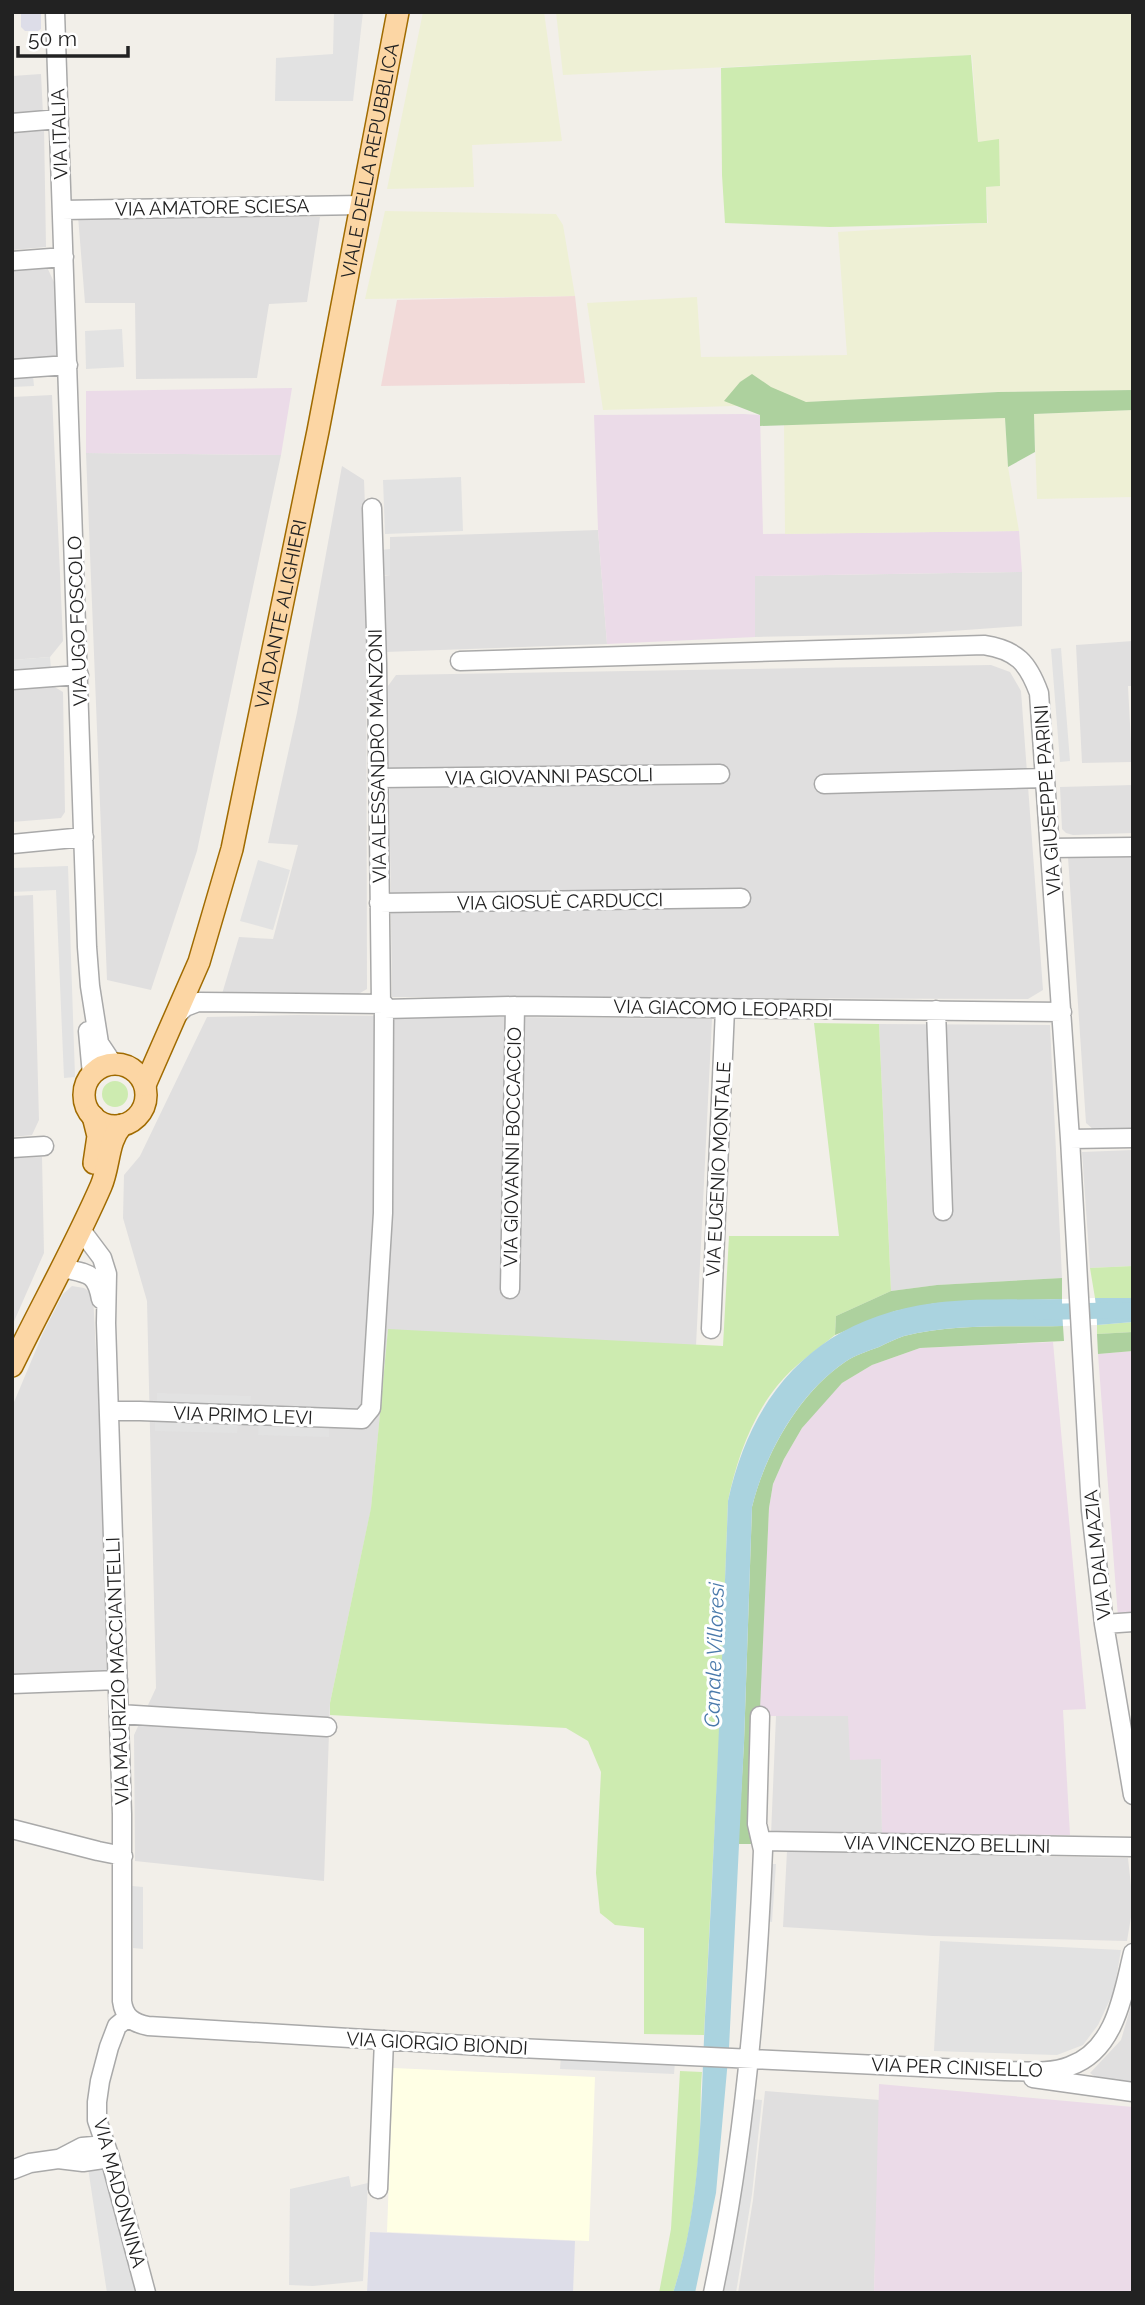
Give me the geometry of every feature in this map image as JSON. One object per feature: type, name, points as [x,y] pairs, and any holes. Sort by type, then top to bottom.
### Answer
[{"type":"main road","name":"VIALE DELLA REPUBBLICA","points":[[341,311],[398,12]]},
{"type":"main road","name":"VIA DANTE ALIGHIERI","points":[[145,1085],[199,962],[232,849],[341,311]]},
{"type":"main road","name":"VIA DANTE ALIGHIERI","points":[[120,1065],[145,1052],[211,915]]},
{"type":"main road","points":[[15,1361],[47,1276],[90,1178],[98,1136],[85,1100],[85,1091],[92,1075],[99,1069],[120,1065],[141,1077],[145,1085],[144,1105],[131,1121],[122,1125],[111,1125],[93,1116]]},
{"type":"main road","points":[[15,1361],[81,1230],[105,1174],[112,1138],[122,1125]]},
{"type":"street","name":"VIA ITALIA","points":[[55,12],[64,257]]},
{"type":"street","points":[[12,123],[59,119]]},
{"type":"street","name":"VIA AMATORE SCIESA","points":[[62,209],[362,205]]},
{"type":"street","points":[[12,261],[64,257]]},
{"type":"street","name":"VIA UGO FOSCOLO","points":[[64,257],[90,986],[88,1036],[92,1075]]},
{"type":"street","points":[[12,369],[68,365]]},
{"type":"street","name":"VIA ALESSANDRO MANZONI","points":[[371,1408],[383,1213],[383,1005],[372,508]]},
{"type":"street","name":"VIA GIUSEPPE PARINI","points":[[460,661],[984,645],[1015,654],[1032,673],[1039,693],[1079,1299]]},
{"type":"street","points":[[12,680],[79,675]]},
{"type":"street","name":"VIA GIOVANNI PASCOLI","points":[[378,778],[720,774]]},
{"type":"street","points":[[824,784],[1045,778]]},
{"type":"street","points":[[12,844],[84,837]]},
{"type":"street","points":[[1050,848],[1133,847]]},
{"type":"street","name":"VIA GIOSUÈ CARDUCCI","points":[[379,903],[741,898]]},
{"type":"street","name":"VIA UGO FOSCOLO","points":[[90,986],[99,1043],[120,1065]]},
{"type":"street","name":"VIA GIACOMO LEOPARDI","points":[[177,1014],[198,1002],[1062,1012]]},
{"type":"street","name":"VIA GIOVANNI BOCCACCIO","points":[[510,1289],[514,1006]]},
{"type":"street","name":"VIA EUGENIO MONTALE","points":[[711,1329],[725,1009]]},
{"type":"street","points":[[936,1010],[943,1211]]},
{"type":"street","points":[[1070,1139],[1133,1138]]},
{"type":"street","points":[[12,1148],[44,1146]]},
{"type":"street","name":"VIA MAURIZIO MACCIANTELLI","points":[[81,1230],[102,1258],[107,1274],[106,1323],[123,1856],[122,2001],[128,2017]]},
{"type":"street","name":"VIA MAURIZIO MACCIANTELLI","points":[[63,1268],[90,1275],[95,1279],[99,1285],[106,1323]]},
{"type":"street","name":"VIA DALMAZIA","points":[[1079,1299],[1091,1510],[1104,1624],[1132,1787]]},
{"type":"street","name":"VIA PRIMO LEVI","points":[[109,1411],[362,1419],[371,1408]]},
{"type":"street","points":[[1104,1624],[1133,1622]]},
{"type":"street","points":[[12,1684],[118,1680]]},
{"type":"street","points":[[119,1714],[327,1727]]},
{"type":"street","points":[[713,2293],[735,2179],[749,2059],[762,1861],[757,1824],[760,1716]]},
{"type":"street","points":[[12,1829],[123,1856]]},
{"type":"street","name":"VIA VINCENZO BELLINI","points":[[761,1841],[1133,1847]]},
{"type":"street","name":"VIA PER CINISELLO","points":[[749,2059],[1005,2071],[1050,2071],[1071,2066],[1090,2054],[1111,2029],[1128,1988],[1133,1953]]},
{"type":"street","name":"VIA GIORGIO BIONDI","points":[[128,2017],[137,2024],[148,2026],[749,2059]]},
{"type":"street","name":"VIA MADONNINA","points":[[128,2017],[114,2031],[100,2081],[97,2120],[146,2292]]},
{"type":"street","points":[[378,2189],[384,2040]]},
{"type":"street","points":[[1080,2061],[1076,2079],[1082,2086]]},
{"type":"street","points":[[1005,2071],[1045,2081],[1133,2092]]},
{"type":"street","points":[[12,2170],[30,2163],[58,2159],[83,2162],[108,2152]]},
{"type":"shaded area","points":[[21,12],[41,12],[41,29],[25,31],[21,27]]},
{"type":"shaded area","points":[[334,12],[363,12],[353,101],[275,101],[276,58],[333,54]]},
{"type":"shaded area","points":[[423,12],[544,12],[562,141],[472,145],[474,187],[387,189]]},
{"type":"shaded area","points":[[556,12],[1133,12],[1133,390],[998,392],[603,410],[587,303],[697,297],[701,357],[847,355],[838,232],[988,223],[986,187],[999,186],[999,140],[978,142],[972,55],[563,75]]},
{"type":"shaded area","points":[[41,74],[43,114],[12,117],[12,76]]},
{"type":"shaded area","points":[[44,127],[46,247],[12,250],[12,130]]},
{"type":"shaded area","points":[[385,211],[556,214],[563,225],[575,296],[365,299]]},
{"type":"shaded area","points":[[78,216],[320,217],[307,302],[269,304],[257,378],[136,379],[135,303],[85,303]]},
{"type":"shaded area","points":[[12,267],[47,267],[58,291],[61,350],[53,359],[12,361]]},
{"type":"shaded area","points":[[575,296],[585,383],[381,386],[397,300]]},
{"type":"shaded area","points":[[122,329],[124,367],[86,369],[85,331]]},
{"type":"shaded area","points":[[33,376],[34,386],[12,387],[12,378]]},
{"type":"shaded area","points":[[292,388],[281,455],[86,453],[86,391]]},
{"type":"shaded area","points":[[52,395],[63,641],[50,657],[12,660],[12,397]]},
{"type":"shaded area","points":[[1133,410],[1133,497],[1037,499],[1034,414]]},
{"type":"shaded area","points":[[594,415],[760,415],[763,534],[1019,531],[1022,572],[755,576],[755,637],[607,644],[598,530]]},
{"type":"shaded area","points":[[1005,418],[1008,467],[1019,531],[785,534],[784,424]]},
{"type":"shaded area","points":[[86,453],[281,455],[197,851],[151,990],[107,980]]},
{"type":"shaded area","points":[[342,466],[364,480],[367,989],[355,996],[222,994],[239,937],[273,939],[298,845],[268,843],[297,713]]},
{"type":"shaded area","points":[[461,477],[463,531],[385,534],[383,480]]},
{"type":"shaded area","points":[[598,530],[607,644],[385,652],[382,576],[390,575],[390,537]]},
{"type":"shaded area","points":[[390,549],[390,575],[382,575],[381,550]]},
{"type":"shaded area","points":[[1022,572],[1022,626],[910,634],[755,637],[754,576]]},
{"type":"shaded area","points":[[1133,641],[1133,686],[1128,686],[1132,762],[1082,763],[1076,645]]},
{"type":"shaded area","points":[[1061,648],[1070,761],[1060,762],[1051,649]]},
{"type":"shaded area","points":[[50,657],[51,669],[12,673],[12,660]]},
{"type":"shaded area","points":[[991,665],[1010,672],[1021,691],[1043,990],[1028,999],[392,997],[388,686],[396,675]]},
{"type":"shaded area","points":[[53,686],[63,692],[65,812],[61,818],[12,822],[12,689]]},
{"type":"shaded area","points":[[1133,785],[1133,833],[1073,835],[1062,829],[1060,787]]},
{"type":"shaded area","points":[[1133,855],[1133,1128],[1094,1130],[1086,1123],[1068,857]]},
{"type":"shaded area","points":[[258,860],[290,870],[273,930],[240,921]]},
{"type":"shaded area","points":[[68,866],[75,1077],[64,1078],[56,890],[12,892],[12,868]]},
{"type":"shaded area","points":[[33,895],[39,1120],[32,1135],[12,1137],[12,896]]},
{"type":"shaded area","points":[[297,1015],[712,1019],[696,1346],[388,1330],[371,1509],[330,1703],[324,1881],[135,1861],[134,1735],[156,1688],[147,1301],[123,1218],[124,1175],[140,1156],[207,1017]]},
{"type":"shaded area","points":[[879,1024],[1050,1025],[1062,1278],[937,1285],[891,1291]]},
{"type":"shaded area","points":[[1133,1150],[1133,1266],[1090,1268],[1082,1152]]},
{"type":"shaded area","points":[[42,1157],[44,1253],[12,1326],[12,1158]]},
{"type":"shaded area","points":[[72,1286],[84,1288],[93,1294],[107,1675],[12,1677],[12,1407],[43,1333],[63,1294]]},
{"type":"shaded area","points":[[1053,1342],[1086,1709],[1063,1710],[1070,1835],[882,1834],[881,1759],[850,1760],[848,1716],[759,1716],[769,1508],[773,1484],[802,1428],[826,1399],[842,1383],[872,1365],[920,1348]]},
{"type":"shaded area","points":[[1133,1351],[1133,1616],[1118,1617],[1098,1354]]},
{"type":"shaded area","points":[[157,1393],[251,1396],[250,1406],[157,1402]]},
{"type":"shaded area","points":[[155,1421],[238,1423],[237,1433],[155,1431]]},
{"type":"shaded area","points":[[259,1424],[329,1426],[329,1437],[258,1435]]},
{"type":"shaded area","points":[[776,1716],[848,1716],[881,1759],[882,1834],[771,1835]]},
{"type":"shaded area","points":[[787,1851],[1128,1858],[1133,1905],[1127,1941],[933,1936],[783,1927]]},
{"type":"shaded area","points":[[769,1864],[776,1864],[772,1922],[765,1921]]},
{"type":"shaded area","points":[[132,1886],[143,1887],[143,1949],[133,1948]]},
{"type":"shaded area","points":[[940,1941],[1121,1950],[1114,1991],[1098,2025],[1083,2045],[1057,2055],[934,2051]]},
{"type":"shaded area","points":[[1133,1999],[1133,2082],[1100,2080],[1090,2073],[1121,2040]]},
{"type":"shaded area","points":[[561,2056],[675,2062],[674,2074],[560,2069]]},
{"type":"shaded area","points":[[393,2068],[595,2077],[589,2241],[387,2232]]},
{"type":"shaded area","points":[[879,2084],[1133,2107],[1133,2293],[874,2293]]},
{"type":"shaded area","points":[[765,2091],[880,2100],[874,2293],[738,2293],[753,2200]]},
{"type":"shaded area","points":[[750,2099],[762,2100],[752,2194],[736,2293],[722,2293],[740,2192]]},
{"type":"shaded area","points":[[106,2165],[139,2293],[107,2293],[88,2168]]},
{"type":"shaded area","points":[[349,2176],[351,2187],[368,2183],[363,2281],[313,2286],[289,2285],[290,2189]]},
{"type":"shaded area","points":[[370,2232],[575,2241],[573,2293],[367,2293]]},
{"type":"green space","points":[[971,55],[978,142],[999,139],[1000,186],[986,187],[987,223],[830,227],[725,223],[721,68]]},
{"type":"green space","points":[[752,374],[771,387],[806,402],[998,392],[1133,390],[1133,410],[1034,414],[1035,452],[1008,467],[1005,418],[760,426],[760,415],[724,401],[740,382]]},
{"type":"green space","points":[[814,1023],[879,1024],[891,1291],[836,1316],[835,1335],[797,1365],[768,1399],[752,1426],[735,1471],[728,1501],[704,2035],[644,2034],[644,1928],[615,1925],[600,1913],[596,1873],[601,1772],[588,1741],[566,1728],[330,1715],[330,1703],[371,1508],[388,1329],[723,1346],[729,1236],[839,1236]]},
{"type":"green space","points":[[115,1081],[124,1085],[128,1094],[124,1103],[115,1107],[106,1103],[102,1094],[106,1085]]},
{"type":"green space","points":[[1133,1266],[1133,1298],[1095,1298],[1090,1268]]},
{"type":"green space","points":[[1062,1278],[1062,1299],[936,1303],[895,1311],[835,1335],[836,1316],[891,1291],[937,1285]]},
{"type":"green space","points":[[1133,1322],[1133,1332],[1097,1334],[1097,1325]]},
{"type":"green space","points":[[1063,1326],[1064,1341],[920,1348],[872,1365],[842,1383],[802,1428],[773,1484],[769,1508],[754,1844],[738,1844],[752,1507],[766,1466],[786,1426],[828,1375],[853,1357],[901,1337],[963,1327]]},
{"type":"green space","points":[[1133,1332],[1133,1351],[1098,1354],[1097,1334]]},
{"type":"green space","points":[[680,2071],[702,2072],[700,2137],[684,2255],[673,2293],[659,2293],[671,2229]]},
{"type":"water","points":[[1095,1298],[1133,1298],[1133,1322],[1097,1325]]},
{"type":"water","points":[[1062,1299],[1063,1326],[943,1329],[901,1337],[857,1355],[828,1375],[812,1391],[786,1427],[765,1466],[752,1507],[729,2048],[716,2193],[695,2293],[673,2293],[690,2221],[699,2147],[728,1501],[739,1461],[754,1425],[773,1394],[797,1366],[825,1343],[857,1325],[893,1311],[934,1303]]},
{"type":"pier","points":[[1095,1298],[1097,1325],[1063,1326],[1062,1299]]},
{"type":"waterway","name":"Canale Villoresi","points":[[1041,1312],[1133,1310]]}]
